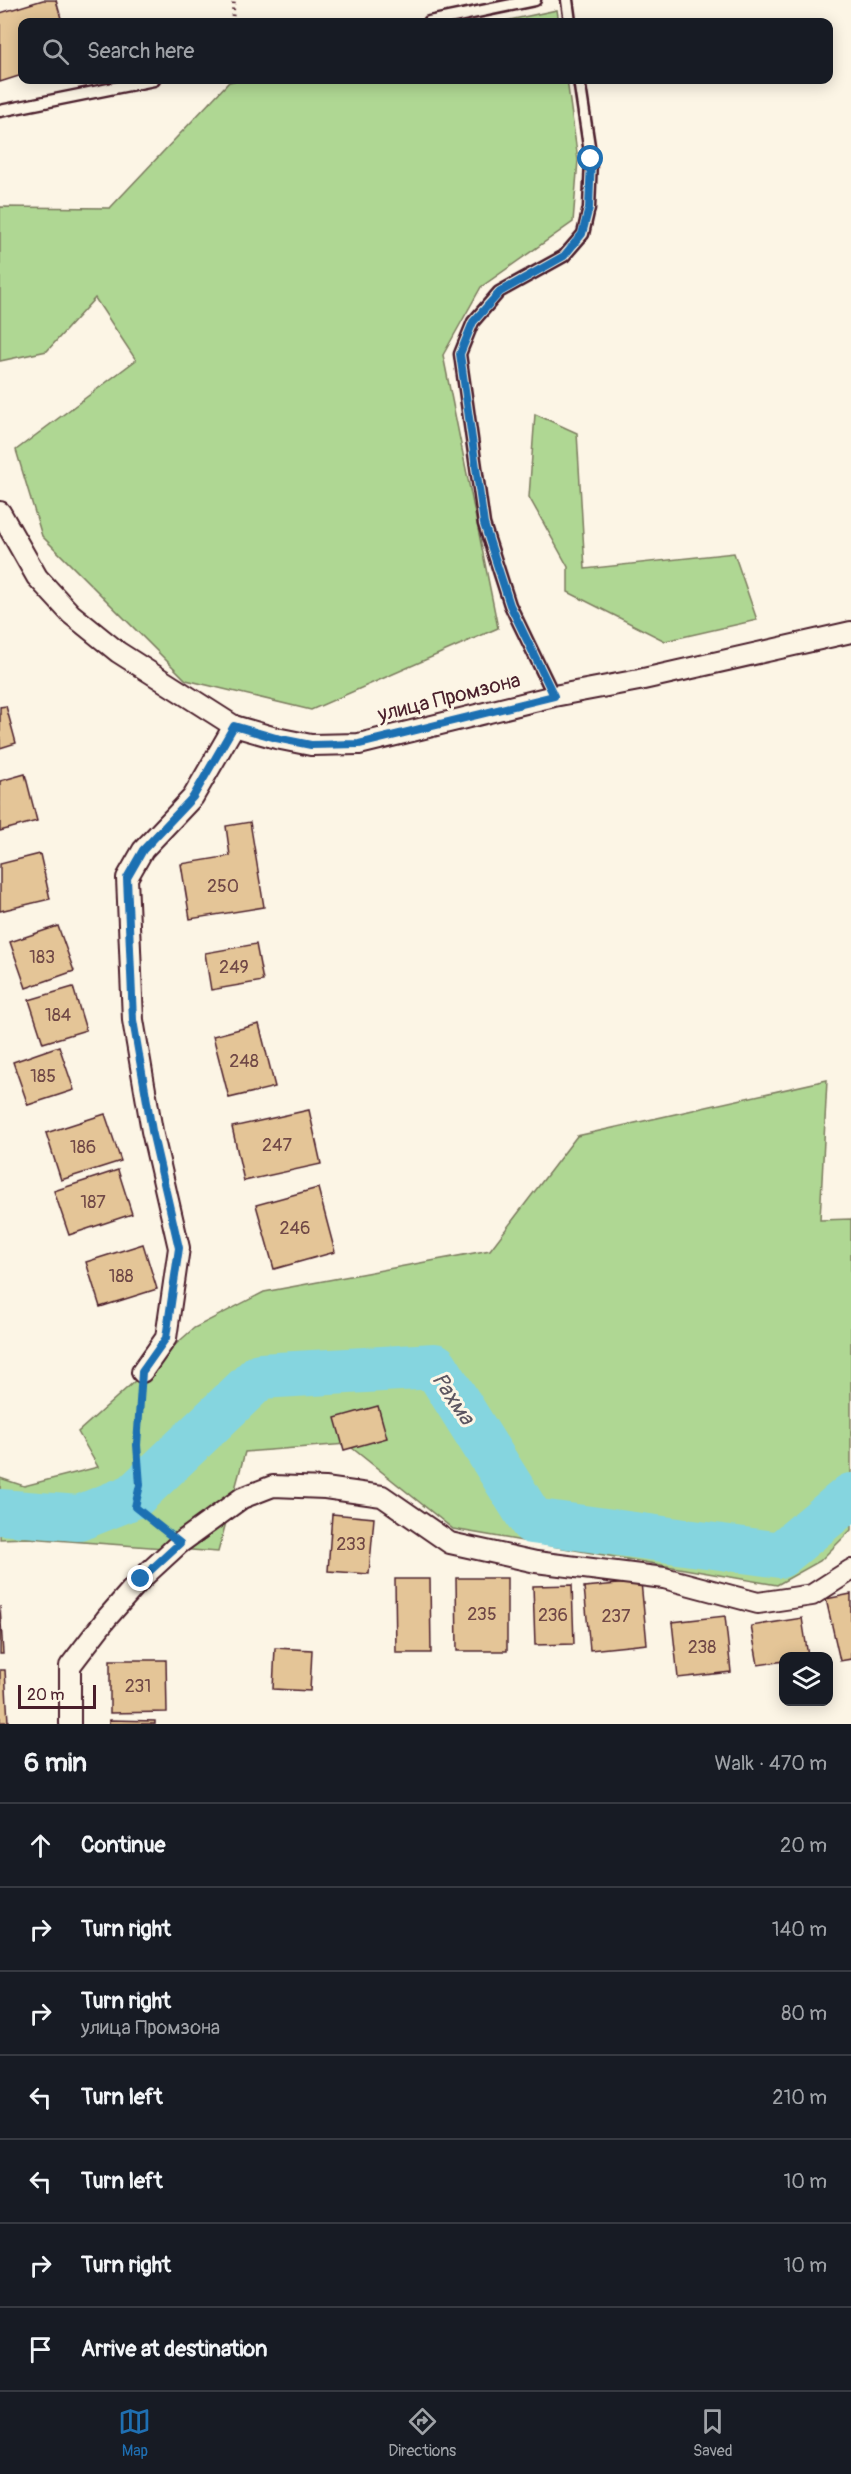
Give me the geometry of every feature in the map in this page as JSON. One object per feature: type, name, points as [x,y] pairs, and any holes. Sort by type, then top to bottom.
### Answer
[{"type":"street","name":"улица Промзона","points":[[0,512],[37,577],[71,614],[118,652],[234,726],[311,745],[359,744],[554,696],[639,680],[851,632]]},
{"type":"street","points":[[142,1372],[166,1338],[179,1248],[152,1131],[133,1020],[127,878],[143,850],[193,797],[234,726]]},
{"type":"street","points":[[70,1724],[70,1666],[106,1618],[141,1579],[180,1543],[242,1498],[273,1486],[325,1488],[382,1496],[450,1543],[536,1562],[664,1578],[758,1603],[812,1595],[851,1570]]},
{"type":"lane","points":[[448,18],[535,0]]},
{"type":"lane","points":[[567,0],[569,18]]},
{"type":"lane","points":[[0,111],[134,84]]},
{"type":"lane","points":[[554,696],[510,605],[484,524],[460,354],[473,322],[500,292],[564,256],[582,234],[589,208],[591,159],[580,84]]},
{"type":"path","points":[[232,18],[234,0]]},
{"type":"path","points":[[142,1372],[137,1445],[140,1485],[135,1507],[180,1543]]},
{"type":"green space","points":[[557,10],[558,18],[519,18]]},
{"type":"green space","points":[[227,84],[568,84],[578,160],[573,222],[481,287],[443,355],[498,628],[311,710],[186,680],[42,536],[16,450],[136,360],[95,298],[47,351],[0,361],[0,207],[110,208]]},
{"type":"green space","points":[[535,414],[577,433],[585,569],[734,553],[757,620],[665,641],[568,592],[568,567],[529,497]]},
{"type":"green space","points":[[827,1080],[820,1220],[851,1219],[851,1530],[820,1561],[777,1585],[453,1529],[347,1444],[245,1452],[218,1552],[28,1538],[0,1539],[0,1478],[24,1486],[98,1467],[78,1432],[194,1328],[264,1292],[490,1250],[577,1136]]},
{"type":"building","points":[[43,0],[56,0],[61,18],[18,18],[18,76],[0,82],[0,13]]},
{"type":"building","points":[[6,706],[16,743],[0,748],[0,707]]},
{"type":"building","points":[[25,774],[37,821],[0,831],[0,781]]},
{"type":"building","points":[[250,822],[264,907],[190,919],[181,864],[230,856],[226,826]]},
{"type":"building","points":[[40,854],[50,899],[0,911],[0,864]]},
{"type":"building","points":[[58,926],[74,971],[26,988],[10,942]]},
{"type":"building","points":[[256,944],[263,981],[211,990],[205,953]]},
{"type":"building","points":[[73,987],[86,1030],[43,1043],[29,1000]]},
{"type":"building","points":[[259,1024],[275,1087],[229,1098],[213,1036]]},
{"type":"building","points":[[59,1046],[74,1090],[28,1105],[13,1062]]},
{"type":"building","points":[[309,1110],[321,1164],[244,1181],[232,1127]]},
{"type":"building","points":[[105,1114],[121,1161],[61,1180],[46,1133]]},
{"type":"building","points":[[118,1170],[132,1214],[69,1235],[54,1191]]},
{"type":"building","points":[[318,1188],[335,1252],[274,1269],[256,1205]]},
{"type":"building","points":[[143,1244],[157,1289],[100,1307],[86,1262]]},
{"type":"building","points":[[378,1406],[387,1438],[344,1450],[335,1418]]},
{"type":"building","points":[[332,1514],[374,1518],[369,1574],[328,1571]]},
{"type":"building","points":[[456,1578],[507,1578],[507,1651],[457,1651]]},
{"type":"building","points":[[395,1579],[430,1579],[431,1653],[396,1653]]},
{"type":"building","points":[[641,1582],[647,1644],[590,1650],[584,1587]]},
{"type":"building","points":[[572,1585],[574,1644],[535,1645],[533,1586]]},
{"type":"building","points":[[851,1594],[851,1659],[840,1661],[826,1599]]},
{"type":"building","points":[[0,1606],[3,1654],[0,1654]]},
{"type":"building","points":[[725,1616],[731,1672],[678,1678],[672,1622]]},
{"type":"building","points":[[802,1618],[807,1652],[779,1652],[779,1662],[758,1665],[751,1626]]},
{"type":"building","points":[[275,1648],[312,1650],[310,1691],[273,1689]]},
{"type":"building","points":[[110,1660],[166,1660],[167,1712],[110,1713]]},
{"type":"building","points":[[0,1670],[5,1670],[8,1722],[0,1722]]},
{"type":"building","points":[[109,1720],[155,1721],[155,1724],[109,1724]]},
{"type":"waterway","name":"Рахма","points":[[0,1512],[79,1518],[134,1496],[260,1376],[435,1366],[532,1521],[780,1555],[851,1496]]},
{"type":"route","points":[[141,1579],[180,1543],[135,1507],[140,1485],[137,1445],[142,1372],[166,1338],[179,1248],[152,1131],[133,1020],[127,878],[143,850],[193,797],[234,726],[311,745],[359,744],[554,696],[510,605],[484,524],[460,354],[473,322],[500,292],[564,256],[582,234],[589,208],[591,159]]}]
